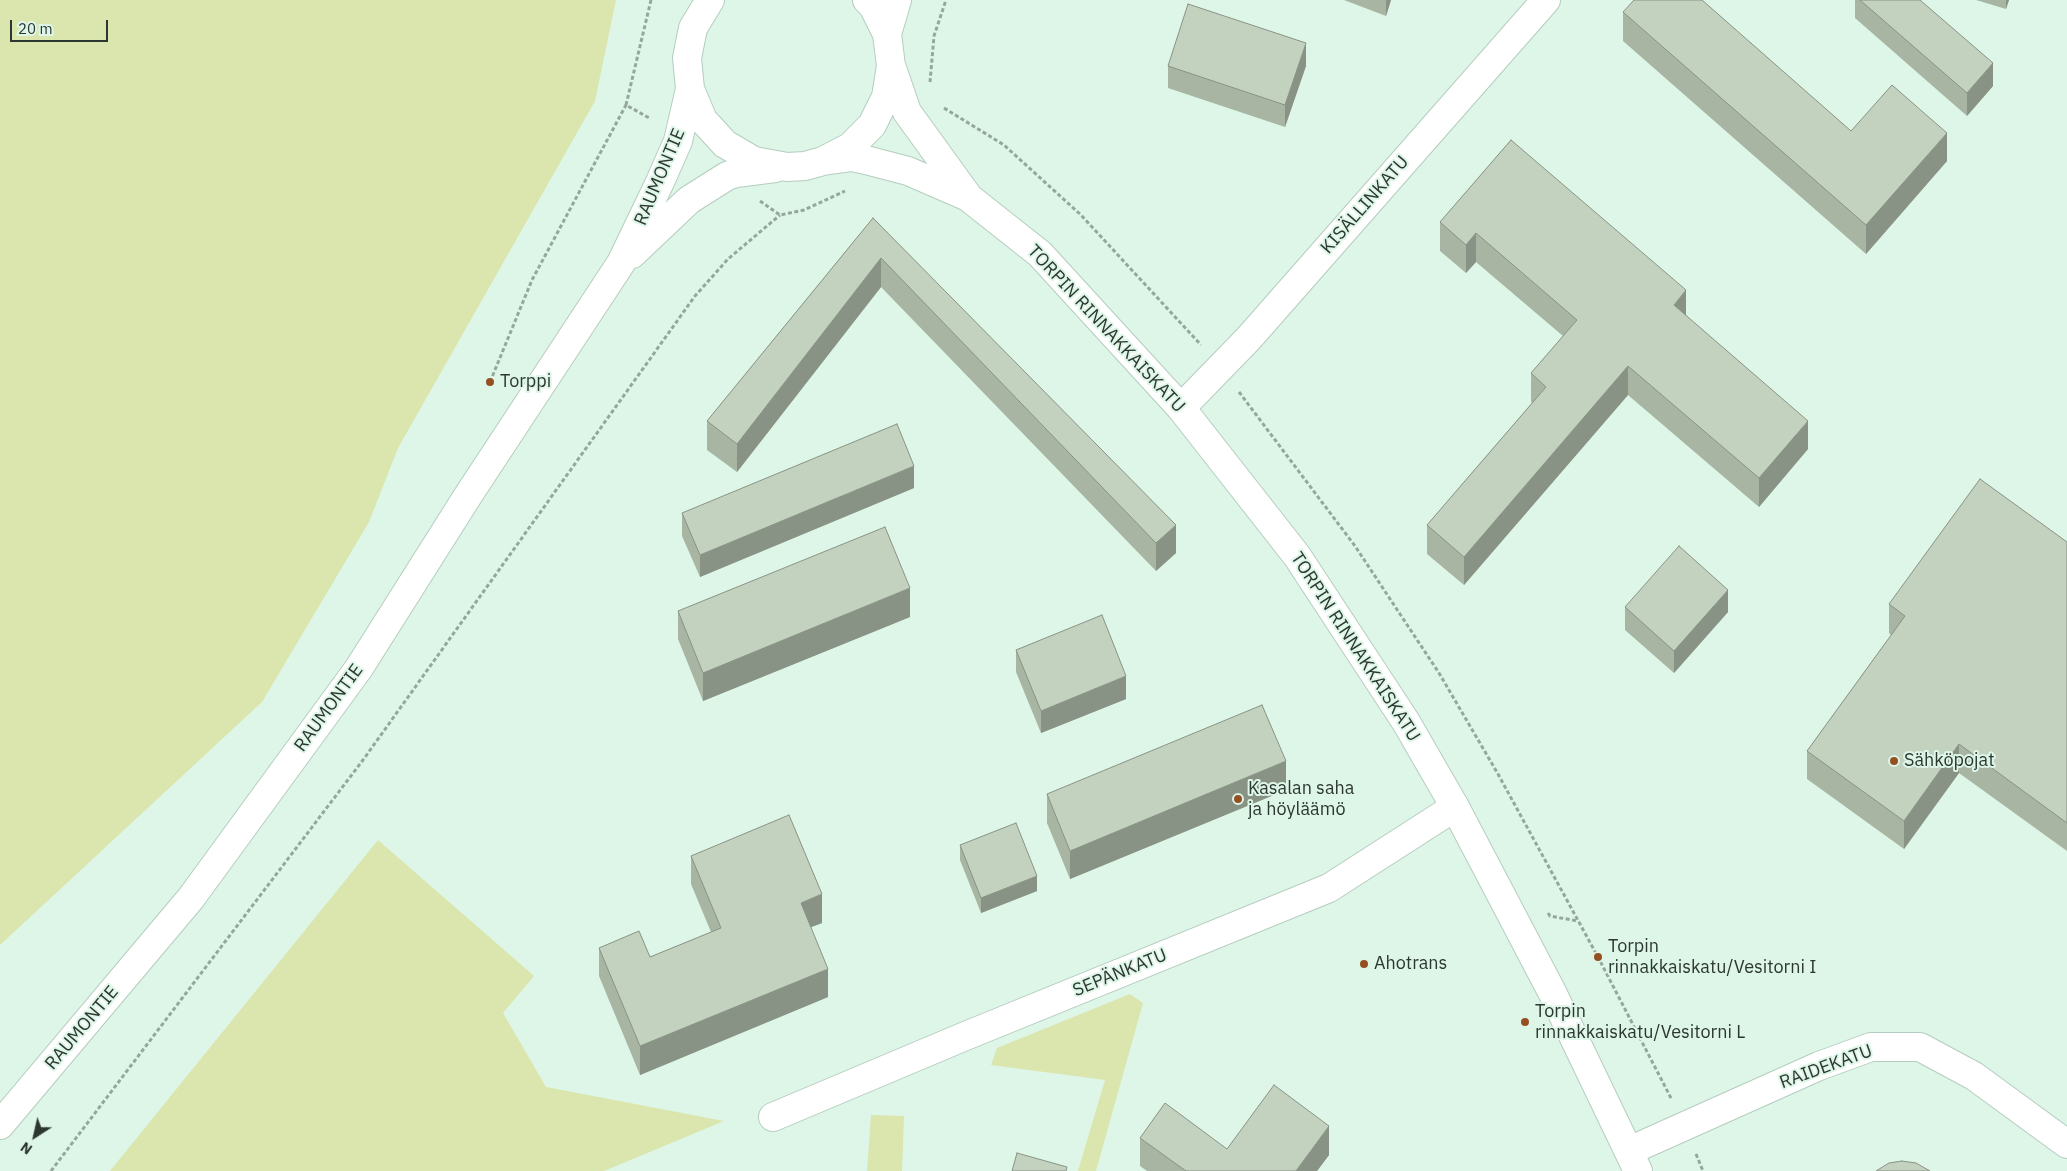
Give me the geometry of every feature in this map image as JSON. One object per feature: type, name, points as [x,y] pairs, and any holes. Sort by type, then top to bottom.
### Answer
[{"type":"street","points":[[693,0],[693,28],[687,58],[690,89],[703,120],[725,144],[754,161],[787,167]]},
{"type":"street","points":[[693,28],[710,0]]},
{"type":"street","points":[[823,161],[850,147],[872,125],[886,97],[892,66],[887,34],[873,6],[867,0]]},
{"type":"street","points":[[887,34],[897,0]]},
{"type":"street","name":"KISÄLLINKATU","points":[[1181,408],[1249,338],[1546,0]]},
{"type":"street","name":"TORPIN RINNAKKAISKATU","points":[[892,66],[907,112],[968,197]]},
{"type":"street","name":"RAUMONTIE","points":[[0,1125],[191,898],[359,668],[469,494],[621,263],[678,141],[690,89]]},
{"type":"street","name":"TORPIN RINNAKKAISKATU","points":[[823,161],[852,157],[882,164],[908,171],[968,197],[1040,254],[1181,408],[1297,556],[1406,722],[1455,807],[1552,992],[1633,1161]]},
{"type":"street","name":"RAUMONTIE","points":[[621,263],[689,200],[727,176],[736,173],[805,166],[823,161]]},
{"type":"street","name":"SEPÄNKATU","points":[[773,1118],[963,1037],[1329,888],[1455,807]]},
{"type":"street","name":"RAIDEKATU","points":[[1633,1161],[1819,1066],[1871,1047],[1920,1047],[1974,1076],[2067,1144]]},
{"type":"path","points":[[490,382],[532,280],[626,105],[651,0]]},
{"type":"path","points":[[916,124],[928,98],[934,36],[946,0]]},
{"type":"path","points":[[626,105],[650,118],[678,141]]},
{"type":"path","points":[[51,1171],[363,760],[695,296],[728,259],[780,214],[804,210],[852,188],[874,173],[882,164]]},
{"type":"path","points":[[727,176],[738,187],[780,214]]},
{"type":"path","points":[[1544,909],[1550,916],[1578,921]]},
{"type":"green space","points":[[0,0],[616,0],[595,101],[398,448],[369,522],[262,702],[0,945]]},
{"type":"green space","points":[[378,840],[534,976],[503,1013],[546,1087],[724,1121],[604,1171],[110,1171]]},
{"type":"green space","points":[[1130,994],[1143,1003],[1096,1171],[1078,1171],[1105,1080],[991,1065],[997,1048]]},
{"type":"green space","points":[[871,1115],[904,1116],[902,1171],[867,1171]]},
{"type":"building","points":[[1634,0],[1702,0],[1851,131],[1892,85],[1947,133],[1866,225],[1623,12]]},
{"type":"building","points":[[1860,0],[1920,0],[1993,63],[1967,93]]},
{"type":"building","points":[[1188,4],[1306,43],[1285,105],[1168,66]]},
{"type":"building","points":[[1511,140],[1686,290],[1674,305],[1808,421],[1759,478],[1628,366],[1464,557],[1427,525],[1546,387],[1531,373],[1577,320],[1476,233],[1466,245],[1440,222]]},
{"type":"building","points":[[873,218],[1176,525],[1156,543],[881,258],[737,444],[707,421]]},
{"type":"building","points":[[897,424],[914,466],[700,555],[682,513]]},
{"type":"building","points":[[1980,479],[2067,542],[2067,823],[1959,744],[1904,821],[1807,751],[1905,616],[1889,604]]},
{"type":"building","points":[[885,527],[910,588],[703,673],[678,611]]},
{"type":"building","points":[[1679,546],[1728,590],[1674,651],[1625,607]]},
{"type":"building","points":[[1102,615],[1126,676],[1041,711],[1016,650]]},
{"type":"building","points":[[1262,705],[1286,761],[1070,851],[1047,794]]},
{"type":"building","points":[[789,815],[822,894],[801,903],[828,969],[640,1046],[599,948],[639,931],[650,957],[721,928],[691,856]]},
{"type":"building","points":[[1016,823],[1037,876],[981,898],[960,845]]},
{"type":"building","points":[[1274,1085],[1329,1126],[1296,1171],[1186,1171],[1140,1138],[1165,1103],[1227,1149]]},
{"type":"building","points":[[1017,1153],[1067,1167],[1066,1171],[1012,1171]]},
{"type":"building","points":[[1902,1161],[1916,1163],[1930,1171],[1876,1171],[1889,1163]]},
{"type":"place","name":"Torppi","points":[[490,382]]},
{"type":"place","name":"Sähköpojat","points":[[1894,761]]},
{"type":"place","name":"Kasalan saha ja höyläämö","points":[[1238,799]]},
{"type":"place","name":"Torpin rinnakkaiskatu/Vesitorni I","points":[[1598,957]]},
{"type":"place","name":"Ahotrans","points":[[1364,964]]},
{"type":"place","name":"Torpin rinnakkaiskatu/Vesitorni L","points":[[1525,1022]]}]
